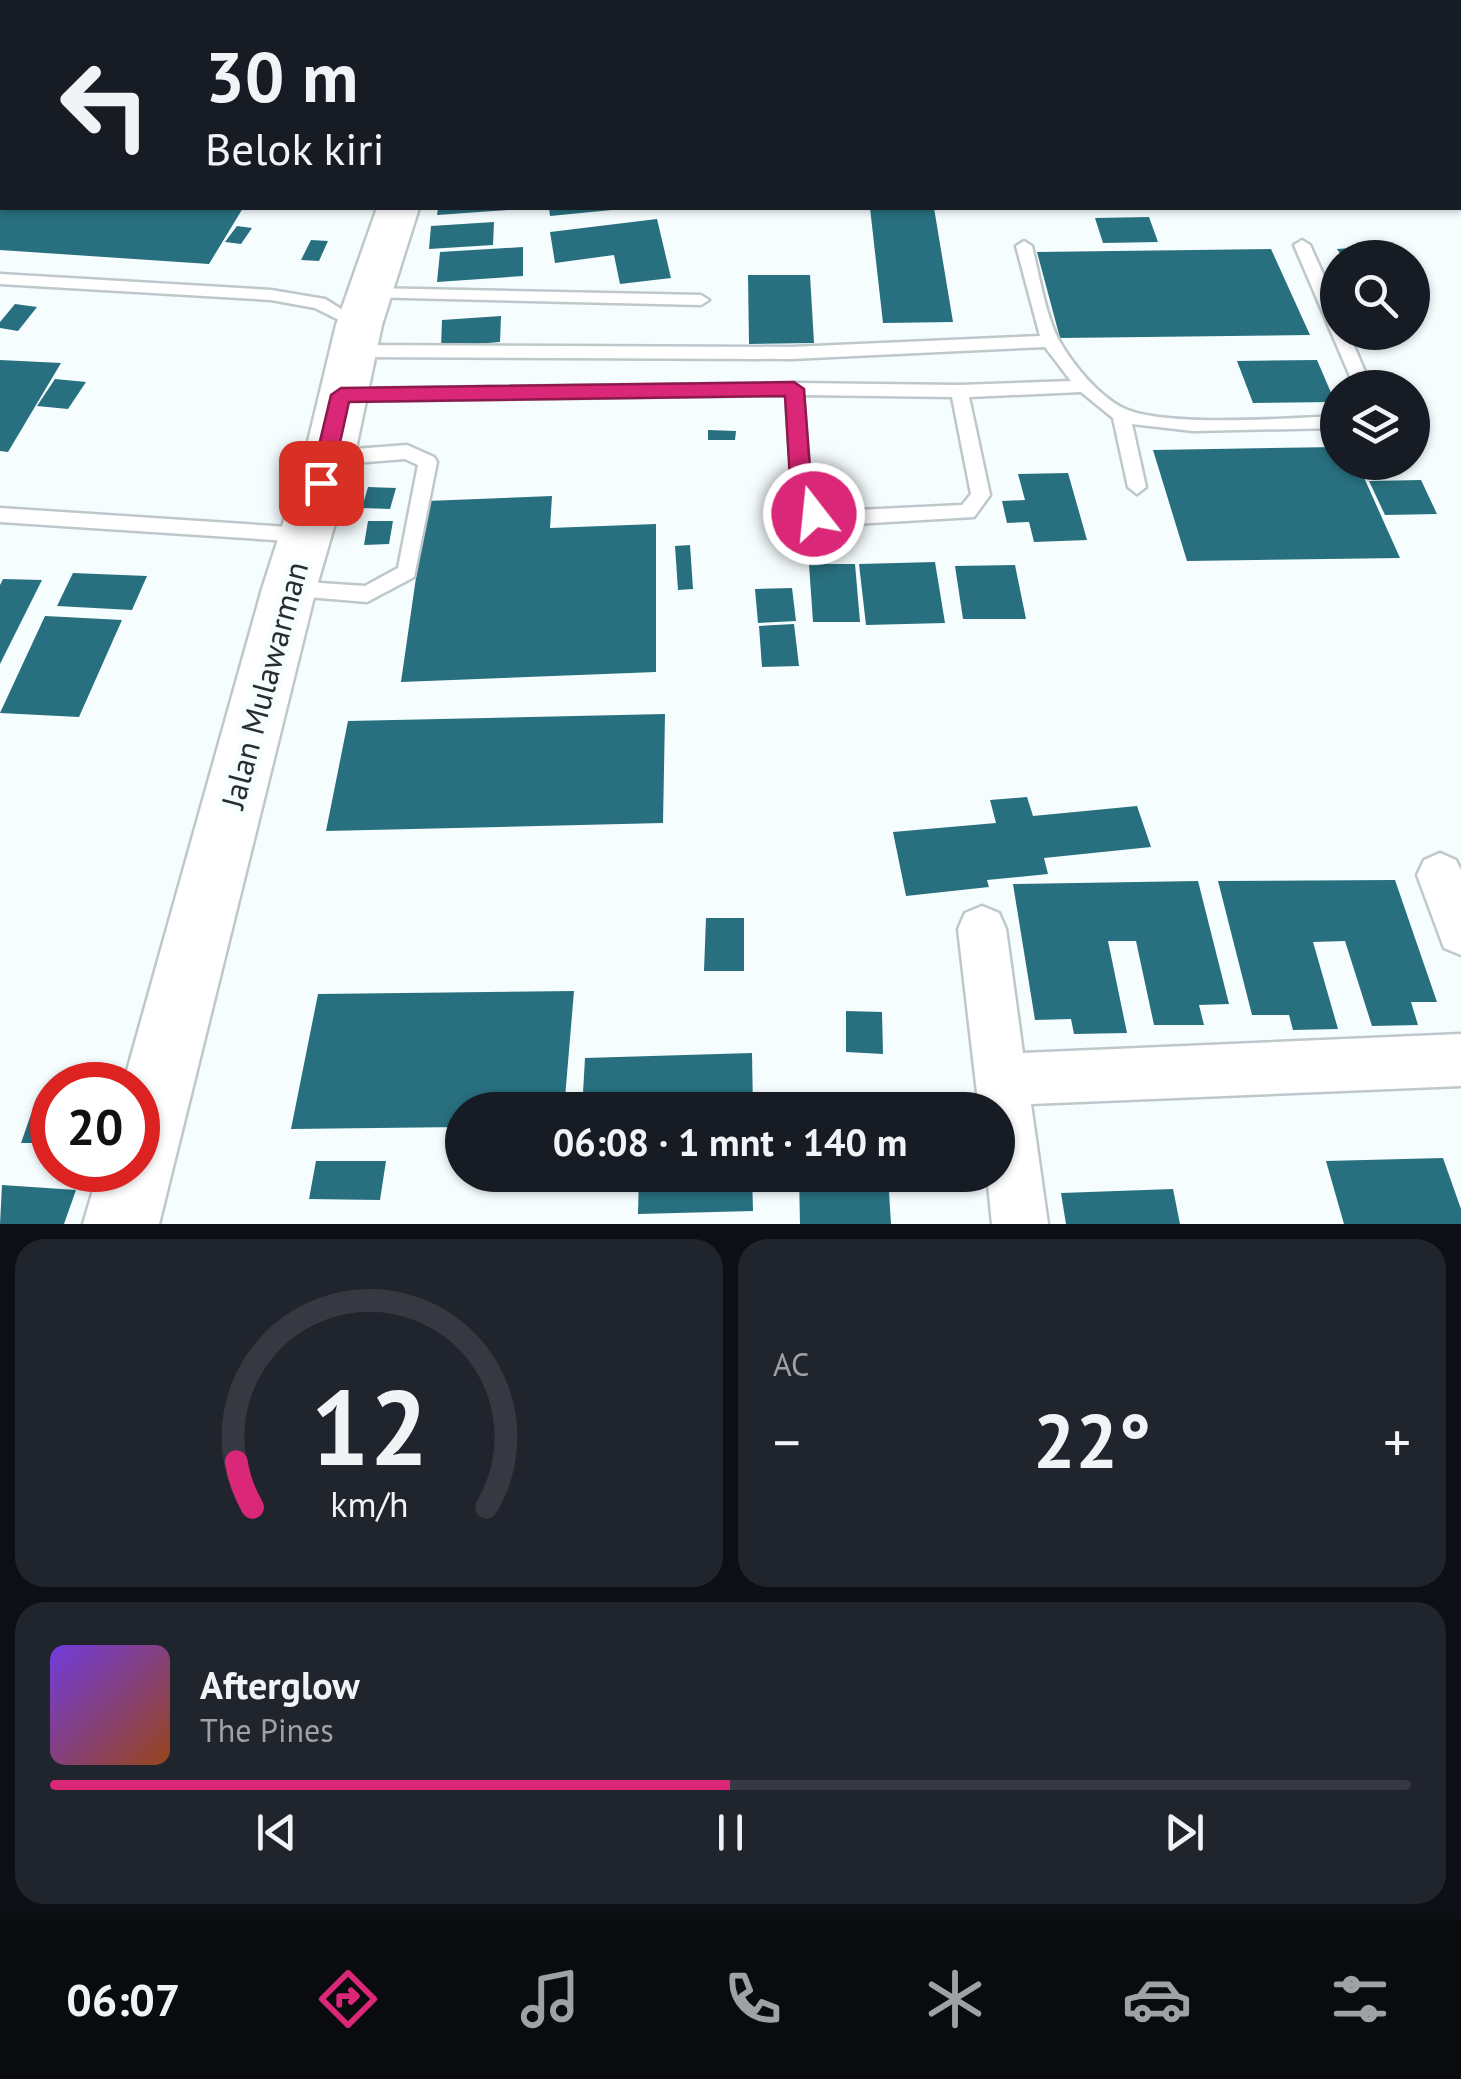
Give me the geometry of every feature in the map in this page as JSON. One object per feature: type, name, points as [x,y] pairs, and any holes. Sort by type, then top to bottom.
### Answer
[{"type":"highway","name":"Jalan Mulawarman","points":[[160,1080],[289,589],[329,458],[356,341],[397,210]]},
{"type":"highway","name":"Jalan Mulawarman","points":[[121,1224],[130,1192]]},
{"type":"street","points":[[1440,874],[1461,932]]},
{"type":"street","points":[[982,929],[1020,1224]]},
{"type":"street","points":[[1001,1080],[1461,1060]]},
{"type":"lane","points":[[1302,245],[1320,286]]},
{"type":"lane","points":[[1024,246],[1050,342],[1084,386],[1121,414],[1160,423],[1320,422]]},
{"type":"lane","points":[[0,278],[271,295],[319,302],[356,341],[794,389],[959,391],[1084,386]]},
{"type":"lane","points":[[356,341],[701,300]]},
{"type":"lane","points":[[356,341],[792,352],[1050,342]]},
{"type":"lane","points":[[794,389],[802,496],[814,514],[837,518],[967,512],[981,496],[959,391]]},
{"type":"lane","points":[[1121,414],[1137,487]]},
{"type":"lane","points":[[289,589],[367,594],[407,572],[428,462],[406,452],[329,458]]},
{"type":"lane","points":[[0,515],[304,535]]},
{"type":"building","points":[[0,210],[242,210],[209,264],[0,250]]},
{"type":"building","points":[[438,210],[508,210],[437,215]]},
{"type":"building","points":[[549,210],[612,210],[550,216]]},
{"type":"building","points":[[870,210],[934,210],[953,322],[883,323]]},
{"type":"building","points":[[1149,217],[1158,242],[1103,243],[1095,218]]},
{"type":"building","points":[[657,219],[671,278],[620,284],[614,255],[555,263],[550,232]]},
{"type":"building","points":[[494,222],[493,245],[429,249],[431,226]]},
{"type":"building","points":[[237,226],[252,228],[241,244],[225,242]]},
{"type":"building","points":[[311,240],[328,241],[319,261],[301,260]]},
{"type":"building","points":[[523,247],[523,276],[437,282],[440,252]]},
{"type":"building","points":[[1271,249],[1310,335],[1060,338],[1037,252]]},
{"type":"building","points":[[748,275],[810,275],[814,343],[749,344]]},
{"type":"building","points":[[15,304],[37,307],[18,331],[0,328],[0,322]]},
{"type":"building","points":[[501,316],[500,342],[441,347],[442,320]]},
{"type":"building","points":[[0,360],[61,363],[8,452],[0,451]]},
{"type":"building","points":[[1317,360],[1321,370],[1320,402],[1253,403],[1237,361]]},
{"type":"building","points":[[55,379],[86,382],[68,409],[37,406]]},
{"type":"building","points":[[708,430],[736,431],[735,440],[708,440]]},
{"type":"building","points":[[1320,447],[1320,480],[1365,480],[1400,558],[1187,561],[1153,450]]},
{"type":"building","points":[[1068,473],[1087,540],[1034,542],[1029,522],[1007,523],[1002,501],[1025,500],[1018,474]]},
{"type":"building","points":[[1421,480],[1437,514],[1385,515],[1369,481]]},
{"type":"building","points":[[368,487],[396,488],[390,509],[362,508]]},
{"type":"building","points":[[552,496],[550,528],[656,524],[656,672],[401,682],[427,501]]},
{"type":"building","points":[[368,521],[393,521],[389,544],[364,545]]},
{"type":"building","points":[[690,545],[693,589],[678,590],[675,546]]},
{"type":"building","points":[[935,562],[945,623],[866,625],[859,564]]},
{"type":"building","points":[[809,564],[855,564],[860,622],[813,622]]},
{"type":"building","points":[[1015,565],[1026,619],[963,619],[955,566]]},
{"type":"building","points":[[73,573],[147,576],[132,610],[57,606]]},
{"type":"building","points":[[3,579],[42,580],[0,664],[0,585]]},
{"type":"building","points":[[792,588],[796,621],[758,623],[755,589]]},
{"type":"building","points":[[45,616],[122,620],[79,717],[0,713]]},
{"type":"building","points":[[794,624],[799,666],[762,667],[759,626]]},
{"type":"building","points":[[665,714],[663,823],[326,831],[348,721]]},
{"type":"building","points":[[1027,797],[1033,816],[1137,806],[1151,847],[1044,858],[1048,874],[987,880],[989,887],[906,896],[893,832],[996,823],[990,800]]},
{"type":"building","points":[[1395,880],[1437,1002],[1411,1002],[1418,1025],[1372,1026],[1345,941],[1313,942],[1338,1029],[1293,1030],[1289,1015],[1252,1015],[1218,881]]},
{"type":"building","points":[[1198,881],[1229,1004],[1199,1005],[1204,1025],[1154,1025],[1136,941],[1108,941],[1127,1033],[1074,1034],[1071,1019],[1035,1020],[1013,884]]},
{"type":"building","points":[[706,918],[744,918],[744,971],[704,971]]},
{"type":"building","points":[[574,991],[566,1092],[445,1092],[445,1127],[291,1129],[318,994]]},
{"type":"building","points":[[846,1011],[882,1012],[883,1054],[846,1052]]},
{"type":"building","points":[[752,1053],[753,1092],[583,1092],[585,1058]]},
{"type":"building","points":[[30,1117],[30,1143],[21,1143]]},
{"type":"building","points":[[1443,1158],[1461,1209],[1461,1224],[1344,1224],[1326,1161]]},
{"type":"building","points":[[316,1161],[386,1161],[380,1200],[309,1199]]},
{"type":"building","points":[[2,1185],[30,1187],[30,1192],[75,1192],[64,1224],[0,1224]]},
{"type":"building","points":[[1173,1189],[1180,1224],[1066,1224],[1061,1193]]},
{"type":"building","points":[[639,1192],[752,1192],[753,1211],[638,1214]]},
{"type":"building","points":[[799,1192],[889,1192],[891,1224],[800,1224]]},
{"type":"route","points":[[321,483],[341,395],[794,389],[802,496],[814,514]]}]
